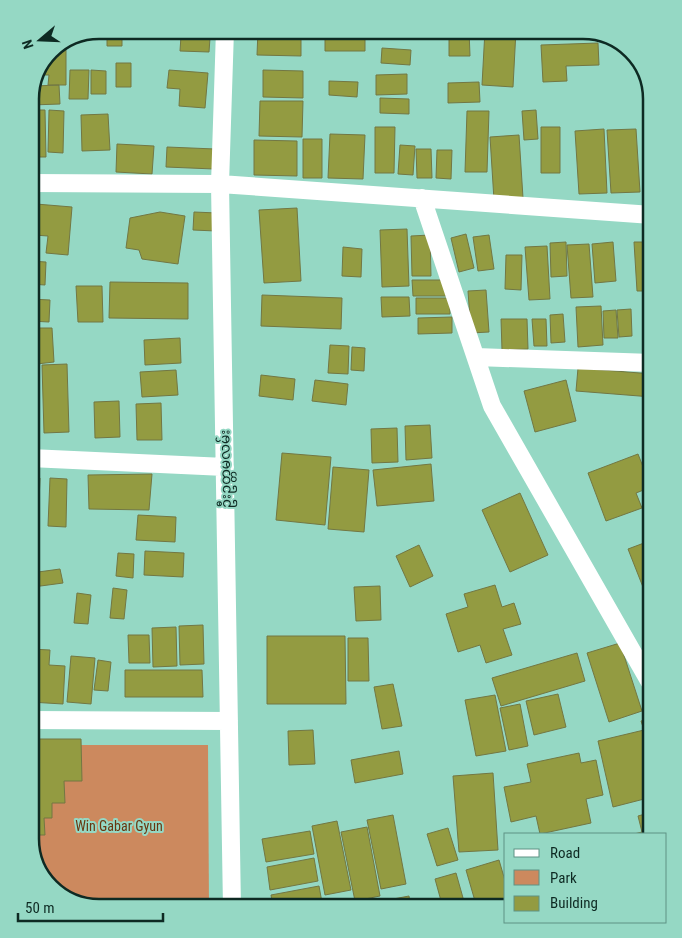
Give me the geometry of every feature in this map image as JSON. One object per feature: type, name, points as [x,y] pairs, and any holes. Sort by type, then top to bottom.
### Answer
[{"type":"street","name":"ဦးဥတ္တမလမ်း","points":[[225,39],[220,184],[232,899]]},
{"type":"street","points":[[39,183],[220,184],[643,214]]},
{"type":"street","points":[[422,198],[492,406],[643,670]]},
{"type":"street","points":[[476,357],[643,363]]},
{"type":"street","points":[[39,458],[225,467]]},
{"type":"street","points":[[39,720],[229,721]]},
{"type":"green space","name":"Win Gabar Gyun","points":[[39,745],[208,745],[209,899],[95,899],[76,895],[56,882],[43,862],[39,847]]},
{"type":"building","points":[[107,39],[122,39],[122,46],[107,46]]},
{"type":"building","points":[[181,39],[210,39],[209,52],[180,51]]},
{"type":"building","points":[[258,39],[301,39],[301,56],[257,55]]},
{"type":"building","points":[[325,39],[365,39],[365,51],[325,51]]},
{"type":"building","points":[[449,39],[469,39],[470,56],[449,56]]},
{"type":"building","points":[[485,39],[516,39],[513,87],[482,85]]},
{"type":"building","points":[[598,43],[599,65],[566,66],[567,81],[543,82],[541,45]]},
{"type":"building","points":[[382,48],[411,50],[410,65],[381,63]]},
{"type":"building","points":[[66,49],[66,85],[48,85],[49,75],[44,75],[45,72],[49,65],[65,65]]},
{"type":"building","points":[[116,63],[131,63],[131,87],[116,87]]},
{"type":"building","points":[[70,70],[89,70],[88,99],[69,99]]},
{"type":"building","points":[[91,70],[106,71],[106,94],[91,94]]},
{"type":"building","points":[[169,70],[208,73],[205,108],[179,106],[180,89],[167,88]]},
{"type":"building","points":[[263,70],[303,71],[303,98],[263,97]]},
{"type":"building","points":[[407,74],[407,94],[376,95],[376,75]]},
{"type":"building","points":[[329,81],[358,82],[357,97],[329,95]]},
{"type":"building","points":[[479,82],[480,102],[448,103],[448,83]]},
{"type":"building","points":[[59,85],[60,104],[39,105],[41,86]]},
{"type":"building","points":[[380,98],[409,99],[409,114],[380,113]]},
{"type":"building","points":[[260,101],[303,101],[302,137],[259,136]]},
{"type":"building","points":[[39,110],[45,110],[46,157],[39,157]]},
{"type":"building","points":[[49,110],[64,111],[63,153],[48,152]]},
{"type":"building","points":[[536,110],[538,139],[524,140],[522,111]]},
{"type":"building","points":[[467,111],[489,111],[487,172],[465,172]]},
{"type":"building","points":[[108,114],[110,150],[82,151],[81,115]]},
{"type":"building","points":[[375,127],[395,127],[394,173],[375,173]]},
{"type":"building","points":[[541,127],[560,127],[560,173],[541,173]]},
{"type":"building","points":[[604,129],[607,193],[579,194],[575,131]]},
{"type":"building","points":[[636,129],[640,192],[611,193],[607,130]]},
{"type":"building","points":[[330,134],[365,135],[363,179],[328,178]]},
{"type":"building","points":[[519,135],[523,198],[494,200],[490,137]]},
{"type":"building","points":[[303,139],[322,139],[322,178],[303,178]]},
{"type":"building","points":[[254,140],[297,141],[297,176],[254,175]]},
{"type":"building","points":[[117,144],[154,146],[152,174],[116,172]]},
{"type":"building","points":[[400,145],[415,146],[413,175],[398,174]]},
{"type":"building","points":[[167,147],[215,149],[214,169],[166,167]]},
{"type":"building","points":[[416,149],[431,149],[432,178],[417,178]]},
{"type":"building","points":[[437,150],[452,150],[451,179],[436,178]]},
{"type":"building","points":[[39,204],[72,207],[68,255],[46,253],[48,236],[39,235]]},
{"type":"building","points":[[297,208],[301,281],[264,283],[259,210]]},
{"type":"building","points":[[160,212],[185,216],[178,264],[142,259],[139,250],[126,248],[130,218]]},
{"type":"building","points":[[194,212],[217,213],[216,231],[193,230]]},
{"type":"building","points":[[407,229],[409,286],[382,287],[380,230]]},
{"type":"building","points":[[466,234],[474,268],[459,272],[451,238]]},
{"type":"building","points":[[430,235],[431,276],[412,276],[411,236]]},
{"type":"building","points":[[489,235],[494,269],[478,271],[473,237]]},
{"type":"building","points":[[566,242],[567,276],[551,277],[550,243]]},
{"type":"building","points":[[613,242],[616,281],[595,283],[592,244]]},
{"type":"building","points":[[634,242],[643,242],[643,291],[637,291]]},
{"type":"building","points":[[589,244],[593,297],[571,298],[567,245]]},
{"type":"building","points":[[547,246],[550,299],[529,300],[525,247]]},
{"type":"building","points":[[343,247],[362,249],[361,277],[342,276]]},
{"type":"building","points":[[506,255],[522,255],[521,290],[505,289]]},
{"type":"building","points":[[39,262],[46,262],[45,285],[39,285]]},
{"type":"building","points":[[412,280],[446,280],[447,296],[413,296]]},
{"type":"building","points":[[110,282],[188,283],[188,319],[109,318]]},
{"type":"building","points":[[76,286],[102,286],[103,322],[78,322]]},
{"type":"building","points":[[486,290],[489,332],[471,333],[468,291]]},
{"type":"building","points":[[262,295],[342,298],[341,329],[261,326]]},
{"type":"building","points":[[381,297],[409,297],[410,316],[382,317]]},
{"type":"building","points":[[416,298],[450,298],[450,314],[416,314]]},
{"type":"building","points":[[39,299],[50,300],[49,322],[39,321]]},
{"type":"building","points":[[601,306],[603,345],[578,347],[576,307]]},
{"type":"building","points":[[631,309],[632,336],[619,337],[617,310]]},
{"type":"building","points":[[616,310],[618,338],[604,338],[603,311]]},
{"type":"building","points":[[563,314],[565,342],[551,343],[550,315]]},
{"type":"building","points":[[452,317],[452,333],[418,334],[418,318]]},
{"type":"building","points":[[501,319],[527,319],[528,349],[502,350]]},
{"type":"building","points":[[532,319],[546,319],[547,346],[534,346]]},
{"type":"building","points":[[39,328],[52,328],[54,362],[39,364]]},
{"type":"building","points":[[180,338],[181,363],[145,365],[144,340]]},
{"type":"building","points":[[330,345],[349,346],[348,374],[328,373]]},
{"type":"building","points":[[352,347],[365,348],[364,371],[351,370]]},
{"type":"building","points":[[67,364],[69,432],[44,433],[42,365]]},
{"type":"building","points":[[578,368],[643,373],[643,396],[576,391]]},
{"type":"building","points":[[176,370],[178,395],[142,397],[140,372]]},
{"type":"building","points":[[261,375],[295,379],[293,400],[259,396]]},
{"type":"building","points":[[315,380],[348,384],[346,405],[312,401]]},
{"type":"building","points":[[566,380],[576,421],[535,432],[524,391]]},
{"type":"building","points":[[119,401],[120,437],[95,438],[94,402]]},
{"type":"building","points":[[161,403],[162,440],[137,440],[136,404]]},
{"type":"building","points":[[430,425],[432,458],[406,460],[405,426]]},
{"type":"building","points":[[397,428],[398,462],[372,463],[371,429]]},
{"type":"building","points":[[282,453],[331,457],[325,525],[276,520]]},
{"type":"building","points":[[638,454],[643,467],[643,490],[636,493],[642,508],[606,521],[588,473]]},
{"type":"building","points":[[431,464],[434,501],[377,506],[373,470]]},
{"type":"building","points":[[333,467],[369,470],[364,532],[328,529]]},
{"type":"building","points":[[152,474],[149,510],[89,509],[88,475]]},
{"type":"building","points":[[50,478],[67,479],[66,527],[48,526]]},
{"type":"building","points":[[520,493],[548,555],[510,572],[482,510]]},
{"type":"building","points":[[138,515],[176,517],[175,542],[136,540]]},
{"type":"building","points":[[643,543],[643,587],[628,549]]},
{"type":"building","points":[[419,545],[433,576],[410,587],[396,556]]},
{"type":"building","points":[[145,551],[184,553],[183,577],[144,575]]},
{"type":"building","points":[[118,553],[134,554],[133,578],[116,576]]},
{"type":"building","points":[[60,569],[63,583],[39,586],[39,572]]},
{"type":"building","points":[[495,585],[502,607],[514,603],[521,624],[503,629],[512,655],[486,663],[480,645],[458,652],[446,614],[468,607],[464,594]]},
{"type":"building","points":[[380,586],[381,620],[356,621],[354,587]]},
{"type":"building","points":[[113,588],[127,590],[124,619],[110,618]]},
{"type":"building","points":[[77,593],[91,595],[88,624],[74,623]]},
{"type":"building","points":[[203,625],[204,664],[180,665],[179,626]]},
{"type":"building","points":[[176,627],[177,666],[153,667],[152,628]]},
{"type":"building","points":[[128,635],[149,635],[150,663],[129,663]]},
{"type":"building","points":[[267,636],[345,636],[346,704],[267,704]]},
{"type":"building","points":[[348,638],[368,638],[369,681],[348,681]]},
{"type":"building","points":[[620,643],[642,711],[609,722],[587,653]]},
{"type":"building","points":[[39,649],[50,650],[49,665],[65,666],[63,704],[39,703]]},
{"type":"building","points":[[577,653],[585,681],[501,706],[492,678]]},
{"type":"building","points":[[71,656],[95,658],[91,704],[67,702]]},
{"type":"building","points":[[98,660],[111,662],[108,691],[94,690]]},
{"type":"building","points":[[125,670],[202,670],[203,697],[125,697]]},
{"type":"building","points":[[393,684],[402,726],[382,729],[374,687]]},
{"type":"building","points":[[558,694],[566,727],[534,735],[526,701]]},
{"type":"building","points":[[495,695],[506,751],[476,756],[465,700]]},
{"type":"building","points":[[520,704],[528,746],[509,750],[500,708]]},
{"type":"building","points":[[313,730],[315,764],[289,765],[288,731]]},
{"type":"building","points":[[643,730],[643,799],[613,807],[598,741]]},
{"type":"building","points":[[39,739],[81,739],[82,781],[64,781],[65,803],[52,803],[52,818],[44,818],[45,835],[39,835]]},
{"type":"building","points":[[399,751],[403,774],[355,783],[351,760]]},
{"type":"building","points":[[579,753],[581,763],[596,760],[603,795],[586,799],[591,823],[540,833],[536,816],[511,822],[504,787],[531,782],[527,764]]},
{"type":"building","points":[[493,773],[498,850],[459,852],[453,776]]},
{"type":"building","points":[[393,815],[406,884],[381,889],[367,820]]},
{"type":"building","points":[[643,815],[643,833],[638,833],[642,832],[638,816]]},
{"type":"building","points":[[337,821],[351,890],[325,895],[312,826]]},
{"type":"building","points":[[367,827],[380,896],[355,899],[341,832]]},
{"type":"building","points":[[448,828],[458,860],[437,866],[427,834]]},
{"type":"building","points":[[310,831],[314,854],[266,862],[262,839]]},
{"type":"building","points":[[314,858],[318,881],[270,890],[267,867]]},
{"type":"building","points":[[499,860],[504,877],[504,899],[474,899],[466,870]]},
{"type":"building","points":[[456,873],[463,899],[441,899],[435,879]]},
{"type":"building","points":[[319,886],[321,899],[272,899],[271,895]]},
{"type":"building","points":[[409,896],[410,899],[393,899]]}]
